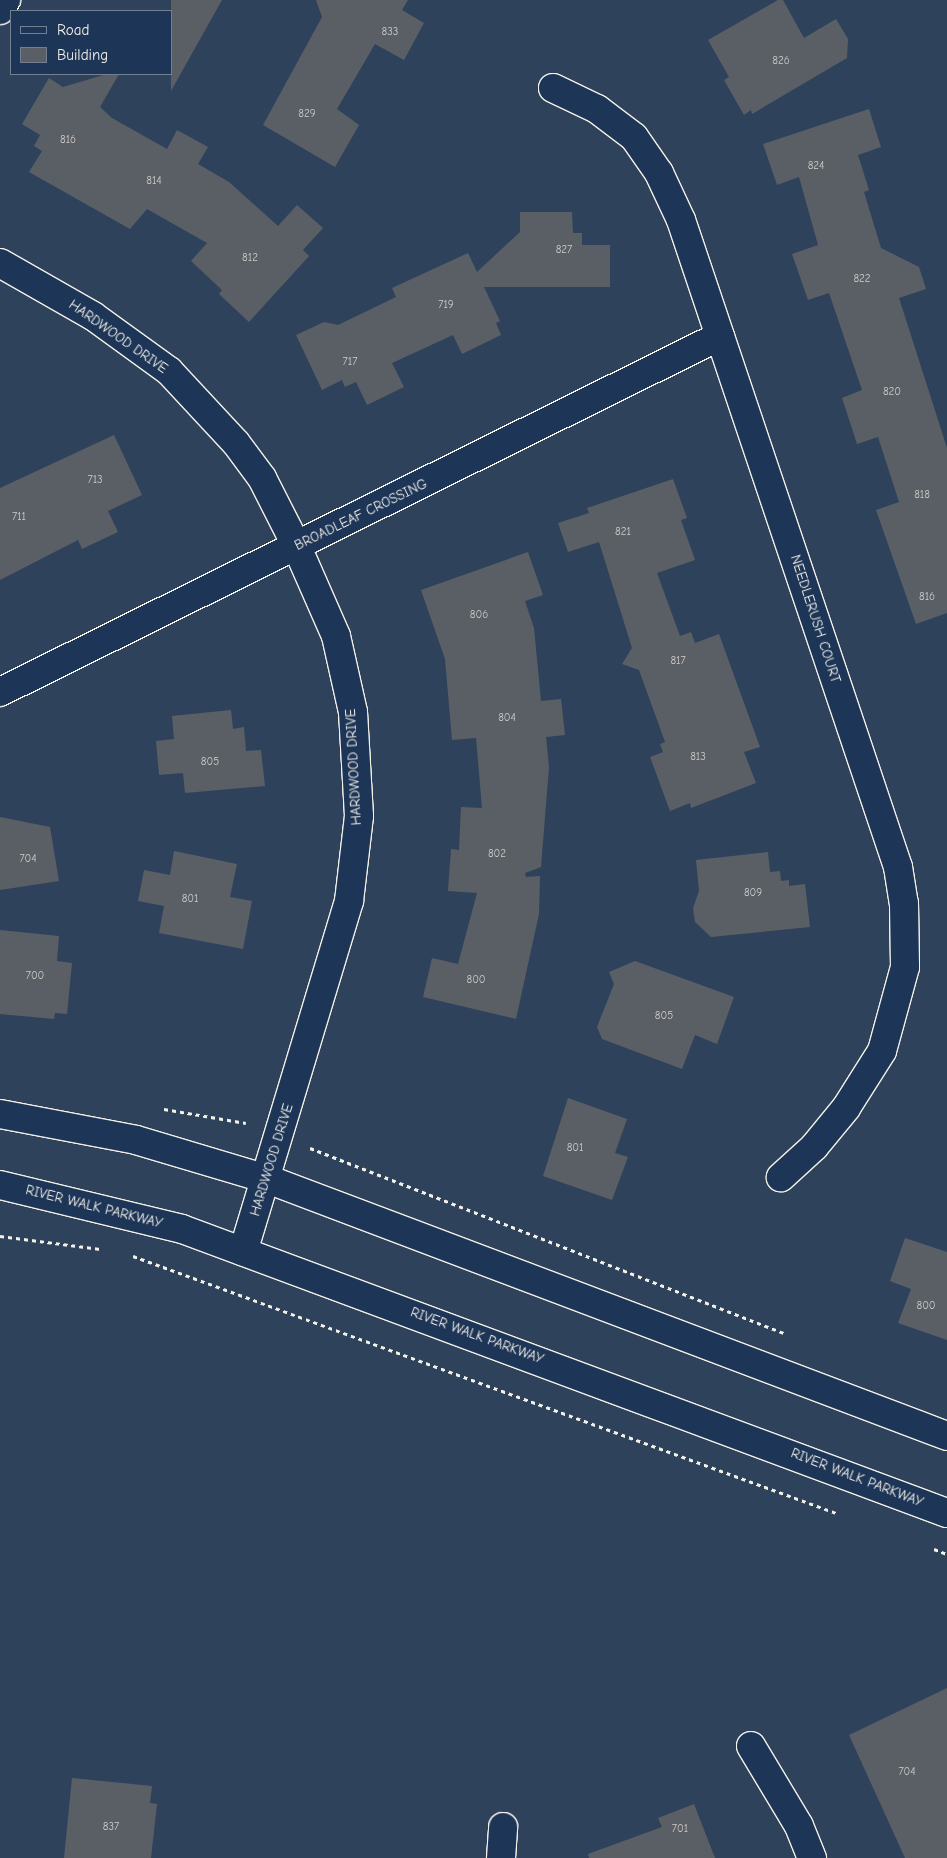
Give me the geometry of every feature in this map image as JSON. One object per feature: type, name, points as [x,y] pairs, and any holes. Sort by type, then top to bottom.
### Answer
[{"type":"street","points":[[0,10],[6,0]]},
{"type":"street","name":"NEEDLERUSH COURT","points":[[553,88],[598,109],[634,137],[660,173],[681,220],[895,858],[904,903],[905,967],[897,1010],[882,1051],[846,1108],[814,1147],[781,1177]]},
{"type":"street","name":"HARDWOOD DRIVE","points":[[0,262],[93,316],[169,371],[236,442],[262,478],[297,547],[336,636],[353,712],[359,816],[349,901],[267,1179],[243,1251]]},
{"type":"street","name":"BROADLEAF CROSSING","points":[[0,692],[297,547],[720,336]]},
{"type":"street","points":[[0,1114],[136,1140],[267,1179],[947,1436]]},
{"type":"street","name":"RIVER WALK PARKWAY","points":[[0,1185],[182,1229],[947,1513]]},
{"type":"street","points":[[751,1746],[799,1826],[812,1858]]},
{"type":"street","points":[[501,1858],[503,1827]]},
{"type":"path","points":[[0,1236],[107,1249]]},
{"type":"path","points":[[126,1254],[842,1515]]},
{"type":"path","points":[[926,1546],[947,1554]]},
{"type":"building","points":[[171,0],[222,0],[171,91],[172,10]]},
{"type":"building","points":[[316,0],[408,0],[402,10],[424,23],[404,60],[375,44],[337,109],[359,125],[335,167],[263,125],[322,17]]},
{"type":"building","points":[[778,0],[783,0],[804,38],[836,19],[848,39],[847,58],[752,114],[751,110],[744,115],[724,80],[729,77],[708,40]]},
{"type":"building","points":[[104,75],[118,75],[100,107],[112,118],[167,149],[177,130],[208,147],[198,164],[229,182],[278,226],[297,205],[323,228],[303,250],[309,256],[249,322],[219,294],[222,290],[191,261],[207,243],[147,209],[130,229],[29,172],[42,151],[34,146],[40,135],[22,124],[49,78],[63,87]]},
{"type":"building","points":[[869,109],[881,147],[858,155],[869,190],[864,192],[881,248],[919,267],[926,289],[899,298],[947,448],[947,613],[916,624],[876,510],[899,502],[878,437],[857,444],[842,398],[862,390],[829,293],[808,300],[792,254],[818,245],[799,177],[777,185],[763,144]]},
{"type":"building","points":[[520,212],[572,212],[573,233],[582,233],[582,245],[610,245],[610,287],[484,287],[500,321],[496,323],[501,335],[462,354],[453,335],[392,363],[404,387],[367,405],[356,382],[345,387],[342,380],[322,390],[296,335],[324,322],[338,325],[396,297],[392,288],[468,253],[477,272],[520,232]]},
{"type":"building","points":[[114,435],[142,495],[108,511],[118,532],[82,549],[78,540],[0,580],[0,488]]},
{"type":"building","points":[[673,479],[687,518],[681,520],[695,560],[657,573],[680,636],[691,632],[695,643],[719,634],[760,747],[744,752],[756,783],[691,808],[690,803],[670,811],[650,757],[663,752],[660,744],[665,742],[639,670],[622,664],[632,648],[599,542],[568,552],[558,523],[589,513],[587,508]]},
{"type":"building","points":[[528,552],[543,595],[525,601],[534,628],[541,701],[561,699],[565,735],[546,737],[549,767],[541,867],[525,873],[526,877],[540,876],[539,914],[516,1019],[423,997],[432,958],[458,964],[477,893],[448,891],[451,849],[459,850],[461,807],[482,808],[476,738],[452,740],[445,659],[421,590]]},
{"type":"building","points":[[231,710],[233,729],[244,727],[246,751],[261,750],[265,786],[185,793],[183,773],[159,775],[156,741],[174,739],[172,716]]},
{"type":"building","points":[[0,817],[50,827],[59,881],[0,890]]},
{"type":"building","points":[[174,851],[237,864],[230,897],[252,901],[243,949],[159,933],[164,906],[138,901],[144,870],[170,875]]},
{"type":"building","points":[[768,852],[770,872],[780,871],[781,881],[789,880],[789,886],[805,884],[810,927],[711,937],[695,922],[693,908],[699,891],[696,860]]},
{"type":"building","points":[[0,930],[59,936],[57,961],[72,963],[67,1014],[55,1013],[54,1019],[0,1014]]},
{"type":"building","points":[[635,961],[734,997],[717,1044],[695,1035],[682,1069],[602,1039],[597,1027],[614,984],[609,972]]},
{"type":"building","points":[[568,1098],[627,1119],[615,1153],[628,1157],[612,1200],[543,1176]]},
{"type":"building","points":[[905,1238],[947,1252],[947,1340],[898,1323],[911,1289],[890,1281]]},
{"type":"building","points":[[947,1688],[947,1858],[905,1858],[849,1735]]},
{"type":"building","points":[[72,1778],[152,1786],[150,1803],[157,1804],[151,1858],[64,1858]]},
{"type":"building","points":[[694,1804],[715,1858],[589,1858],[588,1854],[662,1827],[658,1818]]}]
